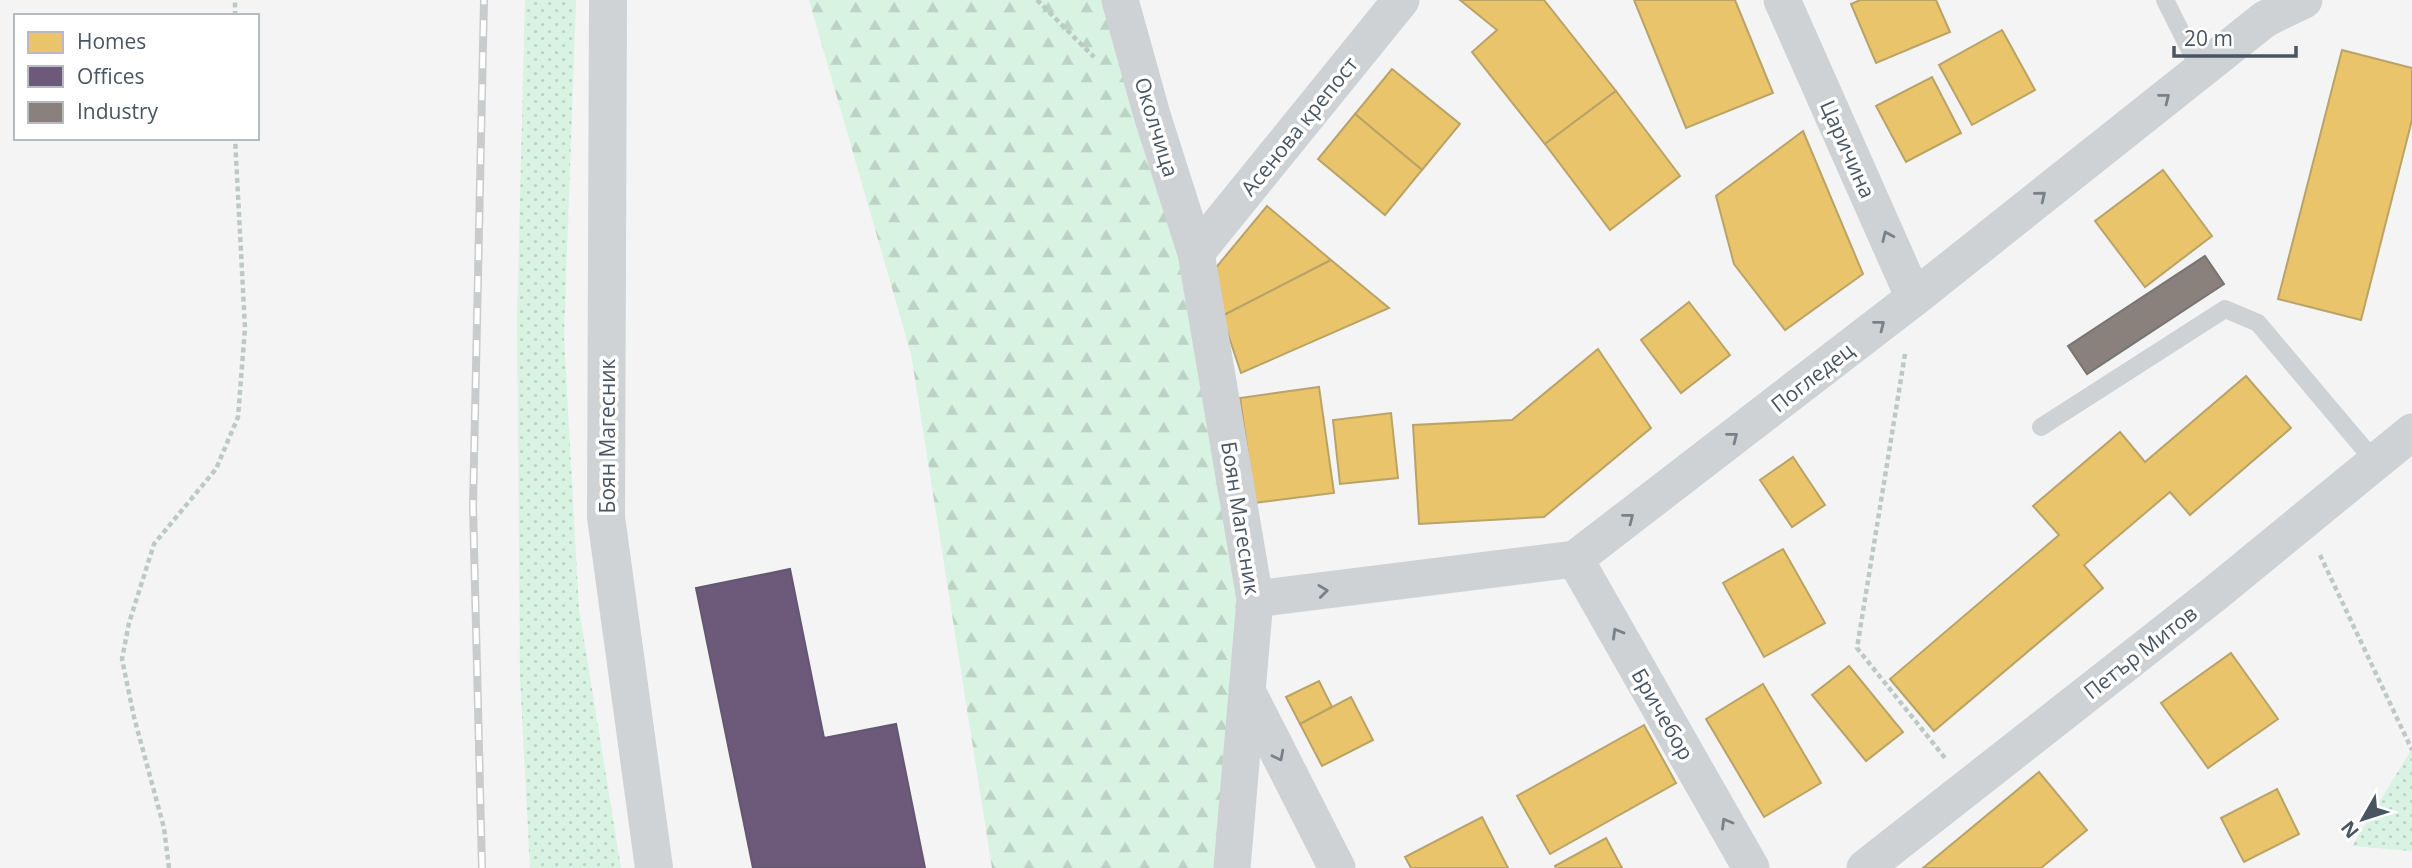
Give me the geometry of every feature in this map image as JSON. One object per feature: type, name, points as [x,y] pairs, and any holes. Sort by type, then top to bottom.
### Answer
[{"type":"street","name":"Боян Магесник","points":[[608,0],[606,517],[654,868]]},
{"type":"street","name":"Околчица","points":[[1120,0],[1152,115],[1196,253]]},
{"type":"street","name":"Асенова крепост","points":[[1196,253],[1401,0]]},
{"type":"street","name":"Царичина","points":[[1782,0],[1914,298]]},
{"type":"street","name":"Погледец","points":[[1574,559],[1914,298],[2265,19],[2304,0]]},
{"type":"street","name":"Боян Магесник","points":[[1196,253],[1255,599],[1232,868]]},
{"type":"street","name":"Петър Митов","points":[[1865,868],[2213,594],[2412,432]]},
{"type":"street","points":[[1255,599],[1574,559]]},
{"type":"street","name":"Бричебор","points":[[1574,559],[1752,868]]},
{"type":"street","points":[[1248,695],[1336,868]]},
{"type":"lane","points":[[2165,0],[2200,70]]},
{"type":"lane","points":[[2041,427],[2225,309],[2258,323],[2376,463]]},
{"type":"path","points":[[169,868],[164,828],[134,717],[122,659],[129,623],[155,544],[216,469],[238,417],[245,328],[235,140]]},
{"type":"path","points":[[1914,298],[1857,648],[1967,786]]},
{"type":"path","points":[[2303,520],[2412,750]]},
{"type":"green space","points":[[525,0],[576,0],[564,337],[579,609],[621,868],[530,868],[520,678],[517,319]]},
{"type":"green space","points":[[809,0],[1120,0],[1152,115],[1255,599],[1232,868],[992,868],[911,354]]},
{"type":"green space","points":[[2412,749],[2412,851],[2352,846]]},
{"type":"building: Homes","points":[[1460,0],[1544,0],[1616,91],[1545,144],[1472,52],[1497,30]]},
{"type":"building: Homes","points":[[1634,0],[1735,0],[1773,93],[1686,128]]},
{"type":"building: Homes","points":[[1860,0],[1936,0],[1950,32],[1876,63],[1851,4]]},
{"type":"building: Homes","points":[[2002,30],[2035,90],[1972,125],[1939,65]]},
{"type":"building: Homes","points":[[2342,50],[2412,68],[2412,120],[2361,320],[2278,299]]},
{"type":"building: Homes","points":[[1392,69],[1460,124],[1422,170],[1355,114]]},
{"type":"building: Homes","points":[[1932,77],[1961,133],[1906,162],[1876,106]]},
{"type":"building: Homes","points":[[1616,91],[1680,176],[1610,230],[1545,144]]},
{"type":"building: Homes","points":[[1355,114],[1422,170],[1385,215],[1318,159]]},
{"type":"building: Homes","points":[[1803,131],[1863,274],[1785,330],[1734,264],[1716,196]]},
{"type":"building: Homes","points":[[2163,170],[2212,236],[2145,287],[2095,221]]},
{"type":"building: Homes","points":[[1267,206],[1331,260],[1222,316],[1209,276]]},
{"type":"building: Homes","points":[[1331,260],[1389,308],[1241,373],[1222,316]]},
{"type":"building: Homes","points":[[1689,302],[1730,355],[1681,393],[1641,340]]},
{"type":"building: Homes","points":[[1598,349],[1651,428],[1544,517],[1419,524],[1413,425],[1512,420]]},
{"type":"building: Homes","points":[[2246,376],[2291,428],[2190,515],[2170,492],[2084,565],[2103,588],[1934,731],[1890,679],[2059,535],[2033,506],[2120,432],[2145,462]]},
{"type":"building: Homes","points":[[1319,387],[1334,493],[1255,503],[1240,398]]},
{"type":"building: Homes","points":[[1391,413],[1398,478],[1340,484],[1333,420]]},
{"type":"building: Homes","points":[[1793,457],[1825,505],[1792,527],[1760,480]]},
{"type":"building: Homes","points":[[1783,549],[1825,623],[1764,657],[1723,583]]},
{"type":"building: Homes","points":[[2231,653],[2278,719],[2208,768],[2161,703]]},
{"type":"building: Homes","points":[[1849,666],[1903,732],[1866,761],[1812,695]]},
{"type":"building: Homes","points":[[1319,681],[1332,707],[1300,724],[1286,697]]},
{"type":"building: Homes","points":[[1763,684],[1821,783],[1764,817],[1706,719]]},
{"type":"building: Homes","points":[[1351,697],[1373,740],[1322,766],[1300,724]]},
{"type":"building: Homes","points":[[1644,725],[1676,783],[1550,854],[1517,796]]},
{"type":"building: Homes","points":[[2039,772],[2087,830],[2041,868],[1923,868]]},
{"type":"building: Homes","points":[[2277,789],[2299,834],[2244,862],[2221,818]]},
{"type":"building: Homes","points":[[1482,817],[1508,868],[1411,868],[1405,857]]},
{"type":"building: Homes","points":[[1606,838],[1622,868],[1556,868],[1555,866]]},
{"type":"building: Offices","points":[[790,569],[824,738],[896,724],[925,868],[753,868],[696,588]]},
{"type":"building: Industry","points":[[2205,256],[2224,284],[2087,374],[2068,346]]},
{"type":"railway","points":[[482,868],[473,506],[484,0]]}]
